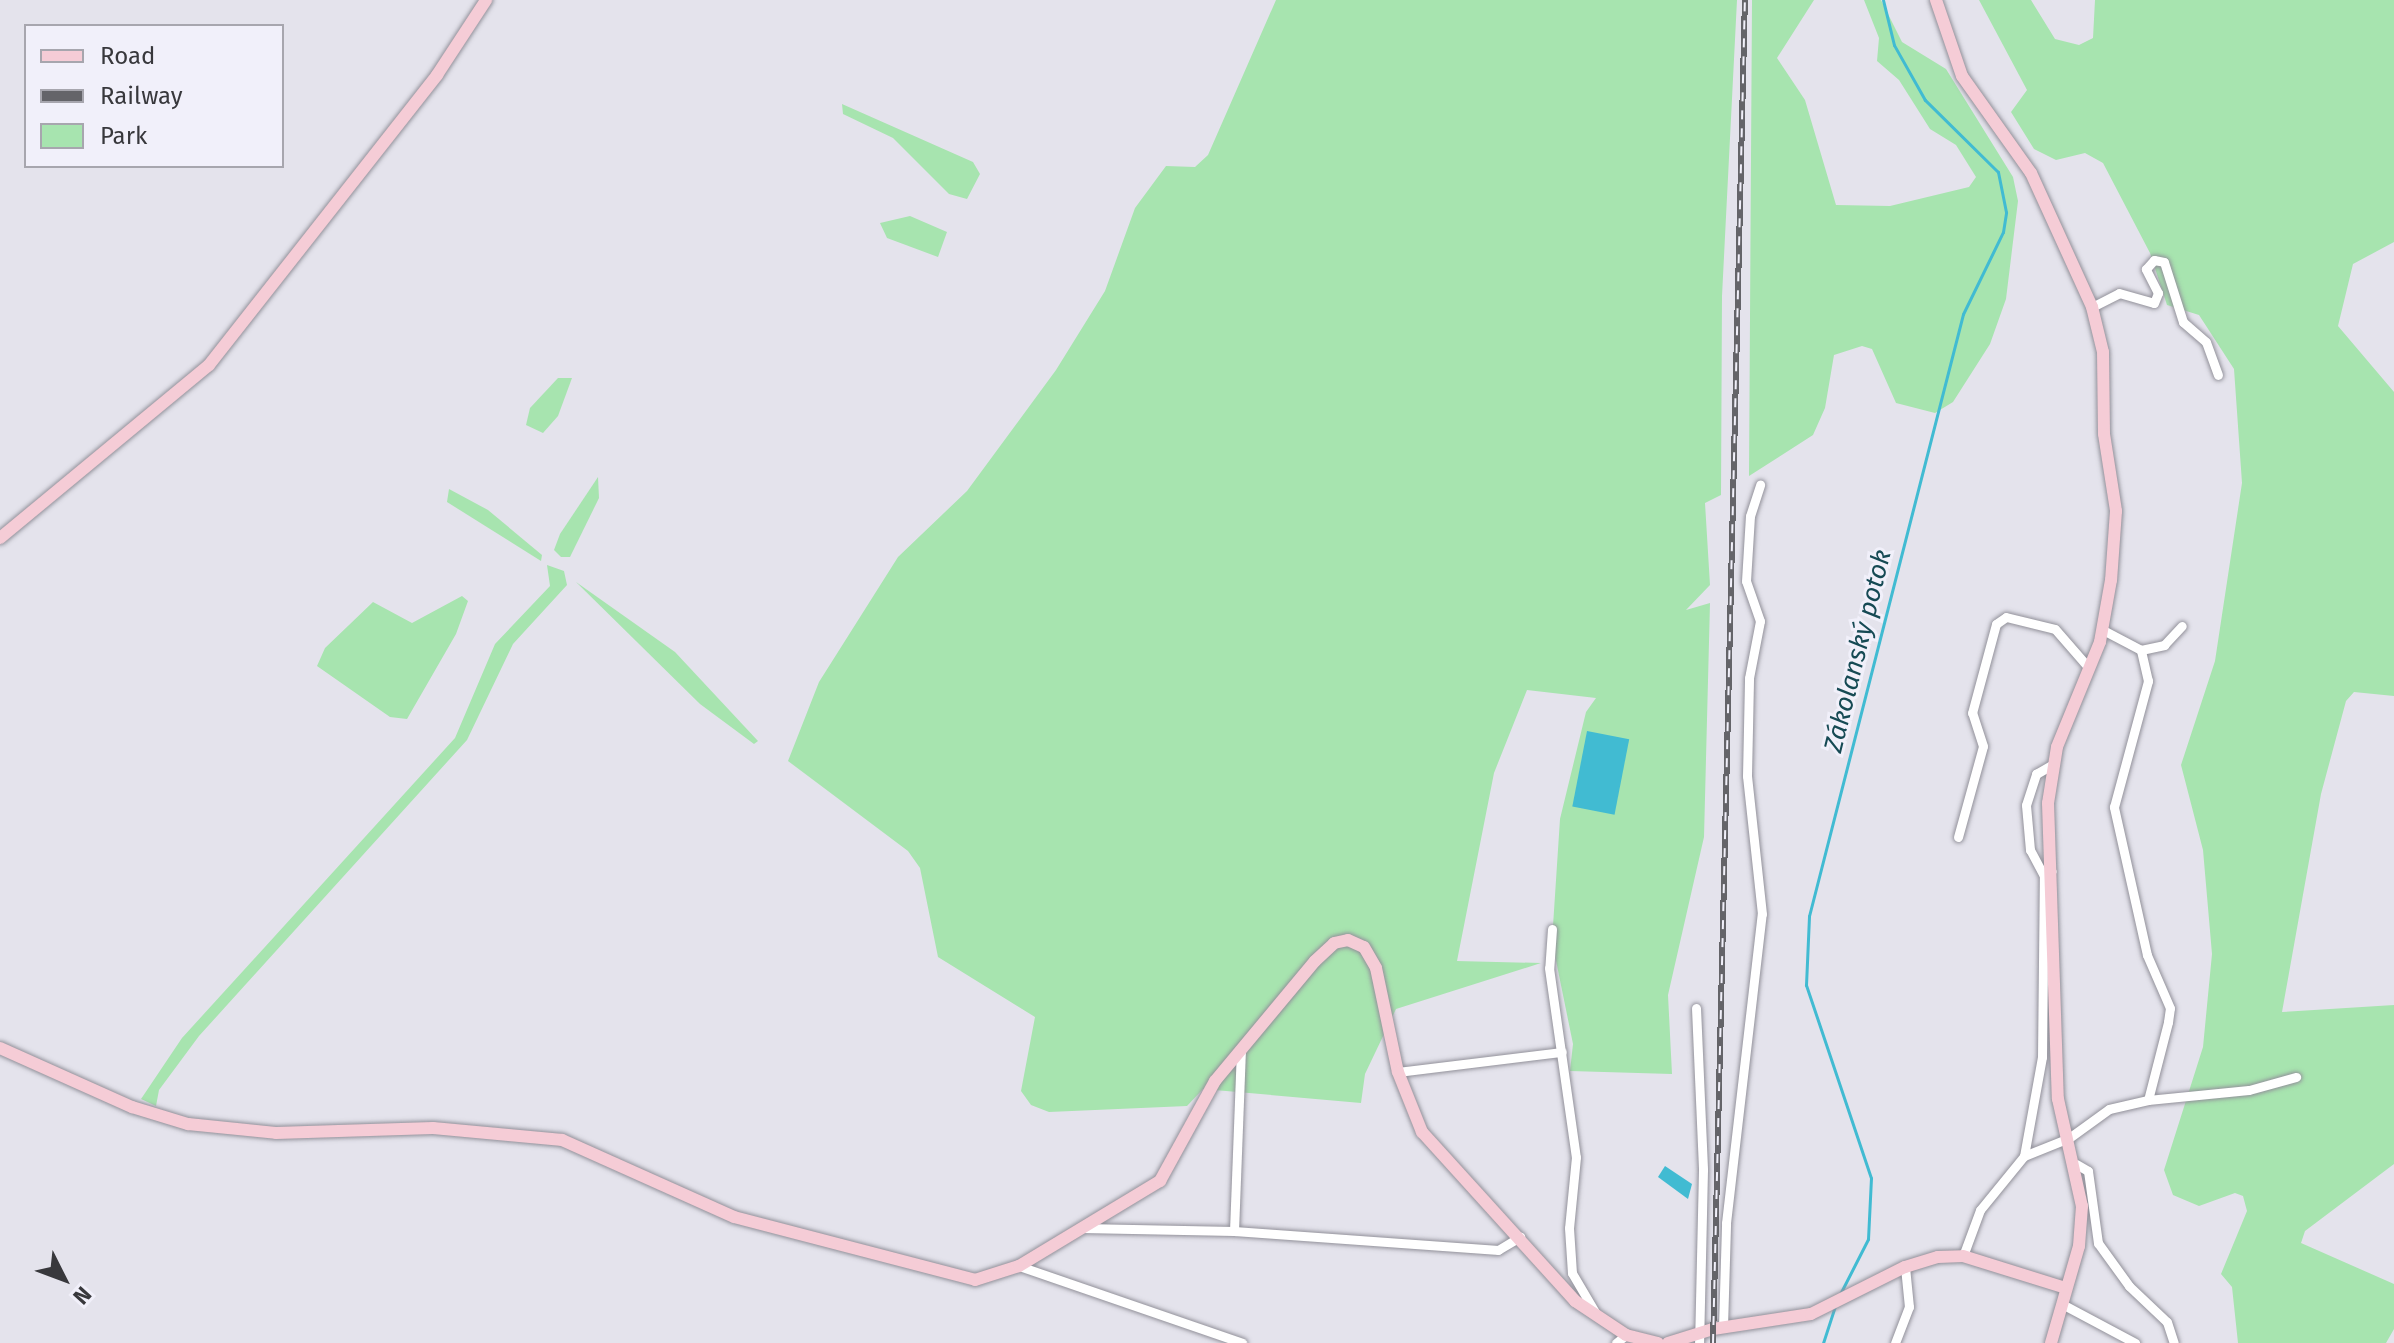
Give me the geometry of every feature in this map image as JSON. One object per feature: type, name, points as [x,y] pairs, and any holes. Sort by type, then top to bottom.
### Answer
[{"type":"street","points":[[0,538],[209,365],[437,75],[486,0]]},
{"type":"street","points":[[1936,0],[1962,76],[2031,173],[2092,307],[2103,352],[2104,434],[2116,511],[2103,630],[2053,764],[2042,1057],[2024,1156],[1980,1210],[1963,1256]]},
{"type":"street","points":[[2092,307],[2119,293],[2154,303],[2158,293],[2146,269],[2154,260],[2164,262],[2183,322],[2206,342],[2218,375]]},
{"type":"street","points":[[1723,1327],[1726,1223],[1762,914],[1747,776],[1749,678],[1760,621],[1746,581],[1750,516],[1760,485]]},
{"type":"street","points":[[1958,837],[1983,746],[1972,713],[1996,624],[2006,617],[2055,629],[2089,668]]},
{"type":"street","points":[[2103,630],[2141,650],[2164,645],[2182,626]]},
{"type":"street","points":[[2141,650],[2146,691],[2114,807],[2147,955],[2170,1008],[2148,1100]]},
{"type":"street","points":[[2051,1343],[2081,1233],[2076,1164],[2058,1099],[2048,873],[2030,850],[2026,805],[2036,774],[2053,764]]},
{"type":"street","points":[[1552,929],[1549,968],[1576,1157],[1569,1228],[1572,1273],[1597,1315]]},
{"type":"street","points":[[0,1048],[132,1107],[188,1124],[276,1133],[433,1128],[539,1135],[584,1148],[734,1217],[936,1273],[975,1280],[1019,1266],[1160,1181],[1215,1081],[1315,961],[1334,943],[1348,940],[1364,947],[1376,968],[1398,1072],[1422,1132],[1575,1301],[1597,1315],[1621,1339],[1658,1343]]},
{"type":"street","points":[[1696,1008],[1703,1170],[1699,1338]]},
{"type":"street","points":[[1234,1231],[1241,1050]]},
{"type":"street","points":[[1398,1072],[1562,1052]]},
{"type":"street","points":[[2024,1156],[2069,1138],[2109,1109],[2148,1100],[2249,1090],[2296,1077]]},
{"type":"street","points":[[2076,1164],[2088,1171],[2098,1243],[2129,1286],[2167,1322],[2174,1343]]},
{"type":"street","points":[[1082,1228],[1234,1231],[1498,1250],[1520,1237]]},
{"type":"street","points":[[1668,1343],[1699,1338],[1723,1327],[1791,1320],[1828,1307],[1905,1267],[1963,1256],[2066,1288]]},
{"type":"street","points":[[1019,1266],[1242,1343]]},
{"type":"street","points":[[1895,1343],[1909,1307],[1905,1267]]},
{"type":"street","points":[[2062,1304],[2112,1338],[2135,1343]]},
{"type":"green space","points":[[1276,0],[1737,0],[1722,296],[1721,495],[1705,503],[1710,585],[1686,610],[1710,603],[1704,837],[1668,995],[1672,1074],[1570,1071],[1573,1044],[1552,941],[1560,819],[1586,712],[1596,698],[1527,690],[1494,773],[1457,961],[1541,963],[1396,1009],[1365,1074],[1361,1103],[1203,1089],[1187,1106],[1049,1112],[1031,1105],[1021,1091],[1035,1017],[938,957],[920,868],[908,851],[788,761],[819,682],[898,557],[967,491],[1056,370],[1105,291],[1135,208],[1166,166],[1195,167],[1208,155]]},
{"type":"green space","points":[[1752,0],[1814,0],[1777,58],[1805,100],[1836,205],[1890,206],[1969,187],[1976,177],[1956,145],[1930,129],[1899,80],[1877,61],[1879,38],[1864,0],[1881,0],[1902,42],[1946,69],[2013,177],[2018,201],[2006,299],[1990,344],[1953,402],[1935,413],[1896,403],[1872,349],[1862,346],[1834,355],[1825,408],[1813,435],[1749,476]]},
{"type":"green space","points":[[1979,0],[2031,0],[2055,39],[2079,45],[2093,38],[2095,0],[2394,0],[2394,242],[2353,264],[2338,326],[2394,392],[2394,696],[2354,692],[2346,701],[2321,794],[2282,1012],[2394,1005],[2394,1164],[2305,1231],[2301,1243],[2394,1284],[2394,1329],[2386,1343],[2238,1343],[2232,1287],[2221,1274],[2247,1211],[2243,1196],[2235,1193],[2199,1206],[2173,1195],[2164,1170],[2203,1047],[2212,954],[2203,850],[2181,765],[2215,661],[2242,483],[2234,369],[2199,315],[2167,305],[2150,253],[2103,163],[2085,153],[2056,160],[2034,149],[2011,112],[2027,90]]},
{"type":"green space","points":[[842,104],[973,162],[980,174],[967,199],[949,194],[893,138],[843,114]]},
{"type":"green space","points":[[910,216],[947,232],[938,257],[887,238],[880,223]]},
{"type":"green space","points":[[558,378],[572,378],[558,416],[543,433],[526,425],[530,408]]},
{"type":"green space","points":[[598,477],[599,498],[570,557],[561,557],[554,550],[560,534]]},
{"type":"green space","points":[[449,489],[488,510],[542,555],[541,561],[447,502]]},
{"type":"green space","points":[[547,565],[564,571],[567,585],[513,644],[467,740],[199,1036],[159,1090],[156,1106],[141,1099],[182,1038],[455,738],[495,644],[550,586]]},
{"type":"green space","points":[[576,582],[675,652],[758,741],[754,744],[700,704]]},
{"type":"green space","points":[[462,596],[468,601],[456,634],[407,719],[390,717],[317,666],[325,648],[373,602],[412,623]]},
{"type":"water","points":[[1587,731],[1629,739],[1615,815],[1572,807]]},
{"type":"water","points":[[1665,1166],[1692,1184],[1688,1199],[1658,1177]]},
{"type":"waterway","name":"Zákolanský potok","points":[[1839,1296],[1868,1239],[1871,1178],[1806,985],[1809,916],[1963,314],[2003,232],[2006,212],[1998,172],[1925,100],[1894,45],[1883,0]]},
{"type":"waterway","name":"Zákolanský potok","points":[[1823,1343],[1835,1306]]},
{"type":"railway","points":[[1713,1343],[1745,0]]}]
